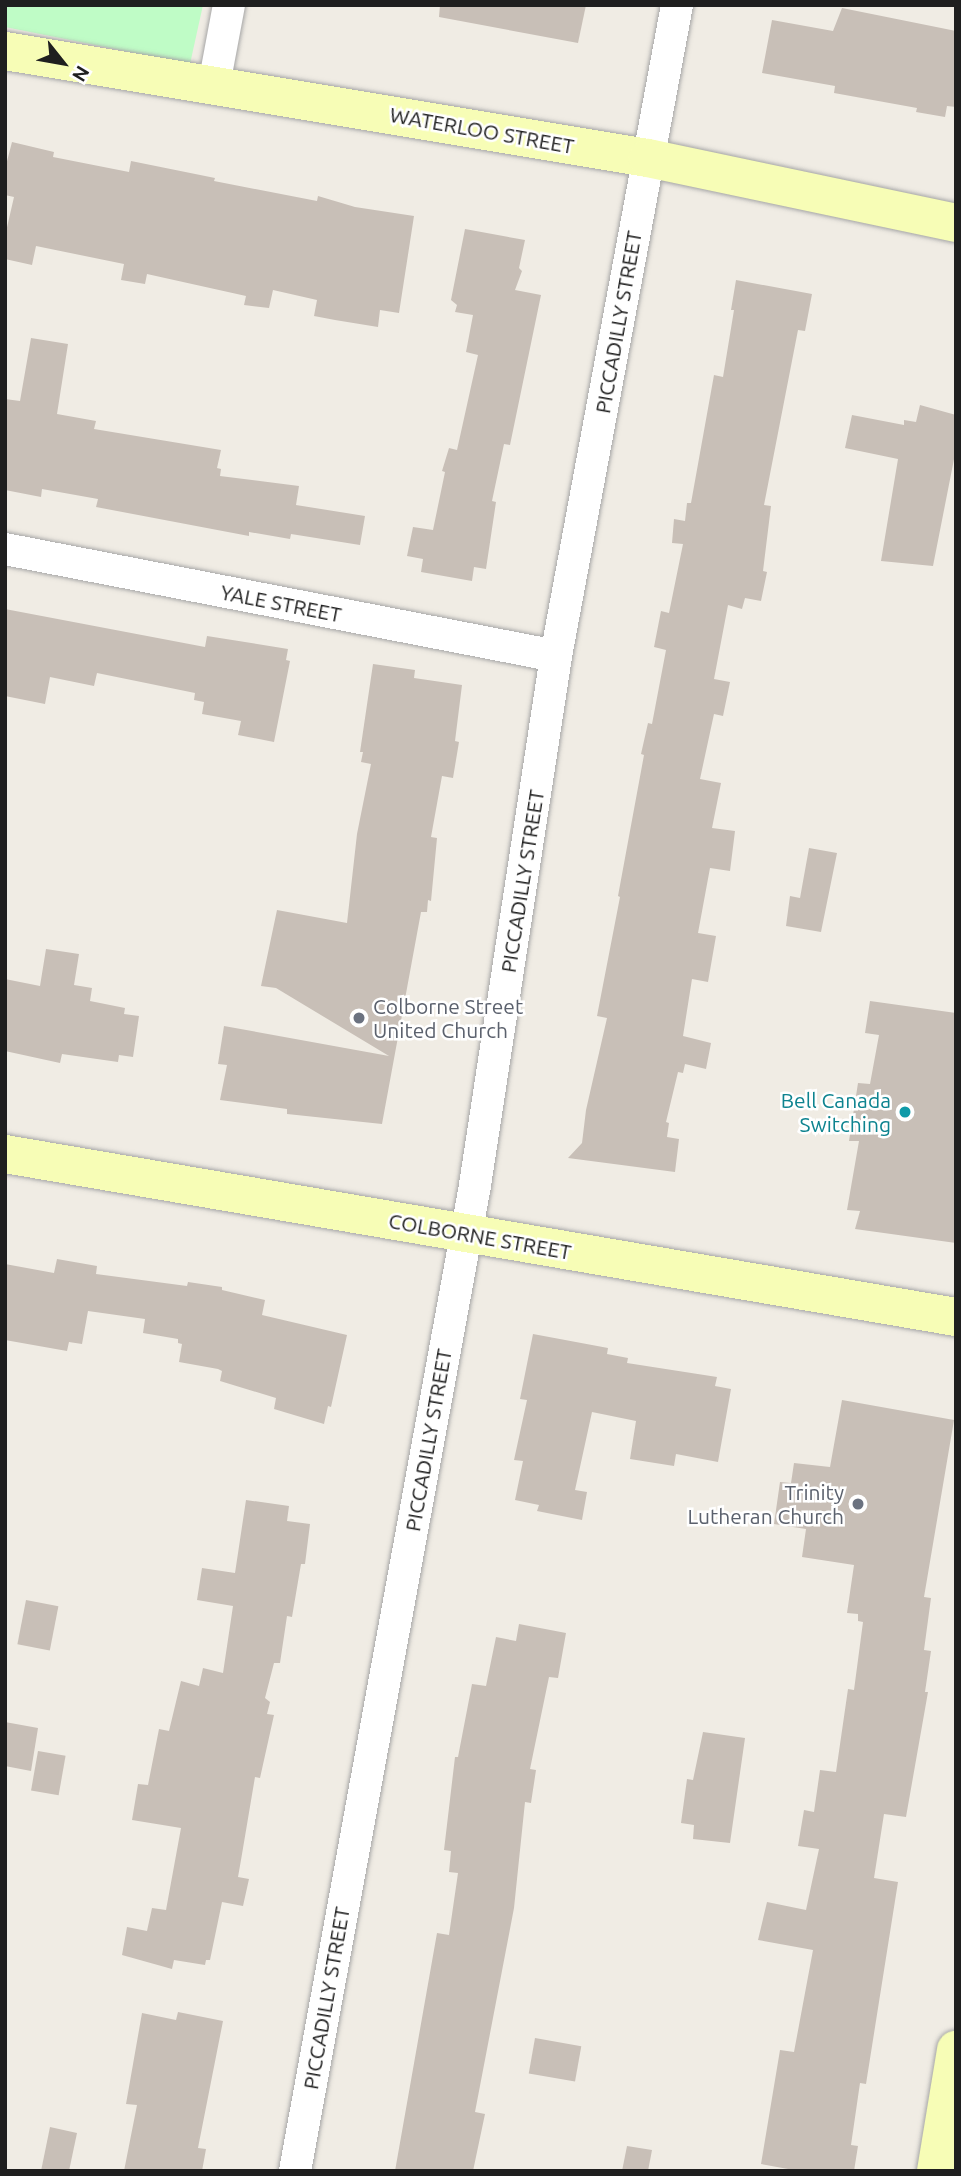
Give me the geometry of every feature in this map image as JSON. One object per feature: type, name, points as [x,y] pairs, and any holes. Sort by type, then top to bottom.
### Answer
[{"type":"street","points":[[214,85],[229,5]]},
{"type":"street","name":"PICCADILLY STREET","points":[[295,2171],[466,1233],[556,656],[677,5]]},
{"type":"street","name":"WATERLOO STREET","points":[[5,51],[648,158],[956,223]]},
{"type":"street","name":"YALE STREET","points":[[5,549],[556,656]]},
{"type":"street","name":"COLBORNE STREET","points":[[5,1154],[956,1317]]},
{"type":"street","points":[[936,2171],[956,2050]]},
{"type":"green space","points":[[5,5],[203,5],[190,64],[5,27]]},
{"type":"building","points":[[440,5],[586,5],[578,43],[439,17]]},
{"type":"building","points":[[842,8],[956,31],[956,107],[947,106],[945,117],[916,112],[917,108],[834,93],[835,86],[762,73],[772,20],[833,31]]},
{"type":"building","points":[[12,142],[54,152],[53,157],[129,172],[131,161],[215,178],[214,181],[317,201],[318,196],[355,207],[414,216],[399,313],[380,310],[378,327],[335,320],[314,316],[317,300],[273,290],[269,308],[244,305],[246,296],[147,274],[145,284],[121,280],[124,264],[36,246],[32,265],[5,259],[5,236],[14,197],[5,195],[5,169]]},
{"type":"building","points":[[465,229],[525,240],[519,268],[522,271],[515,290],[541,295],[510,445],[504,444],[492,501],[496,502],[486,569],[474,567],[472,581],[421,572],[423,559],[407,556],[413,527],[433,530],[445,472],[442,471],[449,448],[457,450],[478,355],[466,352],[473,315],[455,312],[457,305],[451,300]]},
{"type":"building","points":[[736,280],[812,294],[805,331],[798,330],[764,505],[771,506],[763,571],[767,572],[761,601],[745,598],[742,609],[728,605],[714,679],[730,682],[723,716],[714,714],[700,779],[721,783],[712,828],[735,831],[730,871],[710,868],[698,933],[716,936],[708,982],[692,979],[683,1036],[711,1043],[706,1069],[685,1064],[683,1073],[678,1072],[666,1122],[669,1123],[667,1137],[679,1139],[675,1172],[568,1158],[582,1143],[586,1110],[607,1018],[597,1016],[644,755],[641,754],[648,723],[652,724],[666,650],[654,647],[661,611],[669,613],[683,544],[672,543],[674,519],[685,521],[687,503],[691,503],[714,375],[723,377]]},
{"type":"building","points":[[31,338],[68,344],[57,414],[96,421],[94,429],[221,450],[217,468],[221,469],[220,476],[299,486],[296,505],[365,516],[360,545],[291,534],[290,539],[249,532],[249,536],[96,507],[98,499],[42,489],[41,497],[5,490],[5,399],[20,401]]},
{"type":"building","points":[[920,405],[956,415],[956,449],[933,566],[881,561],[898,459],[845,448],[852,415],[904,425],[904,420],[916,422]]},
{"type":"building","points":[[5,609],[205,647],[207,636],[288,649],[286,660],[290,661],[274,742],[238,735],[241,721],[202,714],[204,702],[194,700],[195,693],[97,673],[94,686],[50,677],[45,704],[5,696]]},
{"type":"building","points":[[373,664],[415,670],[414,678],[462,685],[455,741],[459,742],[453,778],[442,776],[431,837],[437,838],[431,901],[428,900],[427,912],[421,912],[382,1124],[287,1114],[287,1109],[220,1100],[227,1065],[218,1064],[224,1026],[389,1056],[276,988],[261,986],[277,910],[347,923],[357,834],[371,764],[361,762],[363,752],[360,752]]},
{"type":"building","points":[[809,848],[837,853],[821,932],[786,926],[790,896],[800,898]]},
{"type":"building","points":[[46,949],[79,954],[74,985],[92,988],[90,1001],[125,1008],[124,1014],[139,1016],[133,1057],[119,1055],[118,1062],[62,1054],[60,1063],[5,1051],[5,979],[40,986]]},
{"type":"building","name":"Bell Canada Switching","points":[[870,1001],[956,1013],[956,1243],[855,1229],[860,1211],[847,1210],[859,1141],[849,1141],[858,1083],[870,1084],[879,1035],[865,1033]]},
{"type":"building","points":[[57,1259],[97,1266],[96,1274],[187,1286],[188,1282],[222,1287],[222,1290],[265,1300],[262,1315],[347,1335],[331,1407],[328,1406],[324,1424],[274,1409],[276,1398],[220,1381],[222,1371],[218,1369],[179,1362],[182,1344],[178,1343],[178,1339],[143,1333],[145,1319],[88,1311],[82,1344],[69,1342],[67,1351],[5,1340],[5,1264],[54,1273]]},
{"type":"building","points":[[533,1334],[608,1348],[607,1354],[628,1358],[627,1363],[717,1377],[715,1386],[731,1389],[718,1462],[676,1454],[674,1466],[630,1459],[636,1421],[592,1412],[575,1490],[587,1492],[582,1520],[537,1511],[539,1505],[515,1500],[523,1461],[514,1460],[527,1400],[520,1399]]},
{"type":"building","points":[[842,1400],[954,1420],[924,1597],[931,1598],[924,1650],[931,1651],[925,1692],[928,1692],[906,1817],[884,1814],[874,1878],[898,1882],[866,2084],[860,2083],[851,2145],[858,2146],[854,2171],[799,2171],[761,2164],[780,2050],[794,2052],[813,1950],[758,1940],[767,1902],[806,1910],[819,1849],[798,1846],[804,1810],[814,1812],[820,1770],[836,1772],[848,1689],[854,1690],[863,1622],[858,1621],[858,1614],[847,1613],[854,1565],[802,1557],[806,1529],[774,1524],[780,1482],[791,1483],[794,1463],[830,1467]]},
{"type":"building","points":[[246,1500],[289,1506],[287,1521],[310,1524],[305,1564],[301,1564],[292,1617],[287,1616],[280,1663],[274,1663],[265,1698],[270,1702],[267,1714],[274,1715],[260,1778],[255,1777],[238,1877],[249,1879],[243,1906],[222,1902],[210,1960],[206,1960],[205,1965],[174,1960],[172,1969],[122,1955],[127,1927],[147,1931],[152,1908],[166,1910],[181,1828],[132,1820],[138,1784],[148,1785],[159,1729],[169,1731],[181,1681],[199,1686],[203,1668],[223,1673],[233,1606],[197,1600],[202,1568],[235,1573]]},
{"type":"building","points":[[26,1600],[58,1606],[50,1650],[17,1644]]},
{"type":"building","points":[[519,1624],[566,1633],[558,1678],[549,1677],[530,1769],[536,1770],[531,1803],[525,1802],[514,1908],[475,2112],[485,2114],[473,2171],[395,2171],[437,1933],[449,1935],[458,1873],[449,1872],[451,1851],[444,1850],[455,1757],[458,1757],[472,1684],[486,1686],[496,1637],[516,1641]]},
{"type":"building","points":[[5,1722],[38,1728],[31,1771],[5,1766]]},
{"type":"building","points":[[703,1732],[745,1738],[730,1843],[693,1839],[694,1825],[681,1823],[687,1779],[693,1780]]},
{"type":"building","points":[[38,1751],[66,1756],[59,1795],[31,1790]]},
{"type":"building","points":[[178,2012],[223,2021],[198,2148],[206,2149],[202,2171],[124,2171],[137,2105],[126,2104],[142,2013],[176,2020]]},
{"type":"building","points":[[535,2038],[581,2046],[575,2082],[529,2073]]},
{"type":"building","points":[[50,2127],[77,2133],[69,2171],[41,2171]]},
{"type":"building","points":[[627,2146],[652,2150],[648,2171],[622,2171]]},
{"type":"place","name":"Colborne Street United Church","points":[[359,1018]]},
{"type":"place","name":"Bell Canada Switching","points":[[905,1112]]},
{"type":"place","name":"Trinity Lutheran Church","points":[[858,1504]]}]
